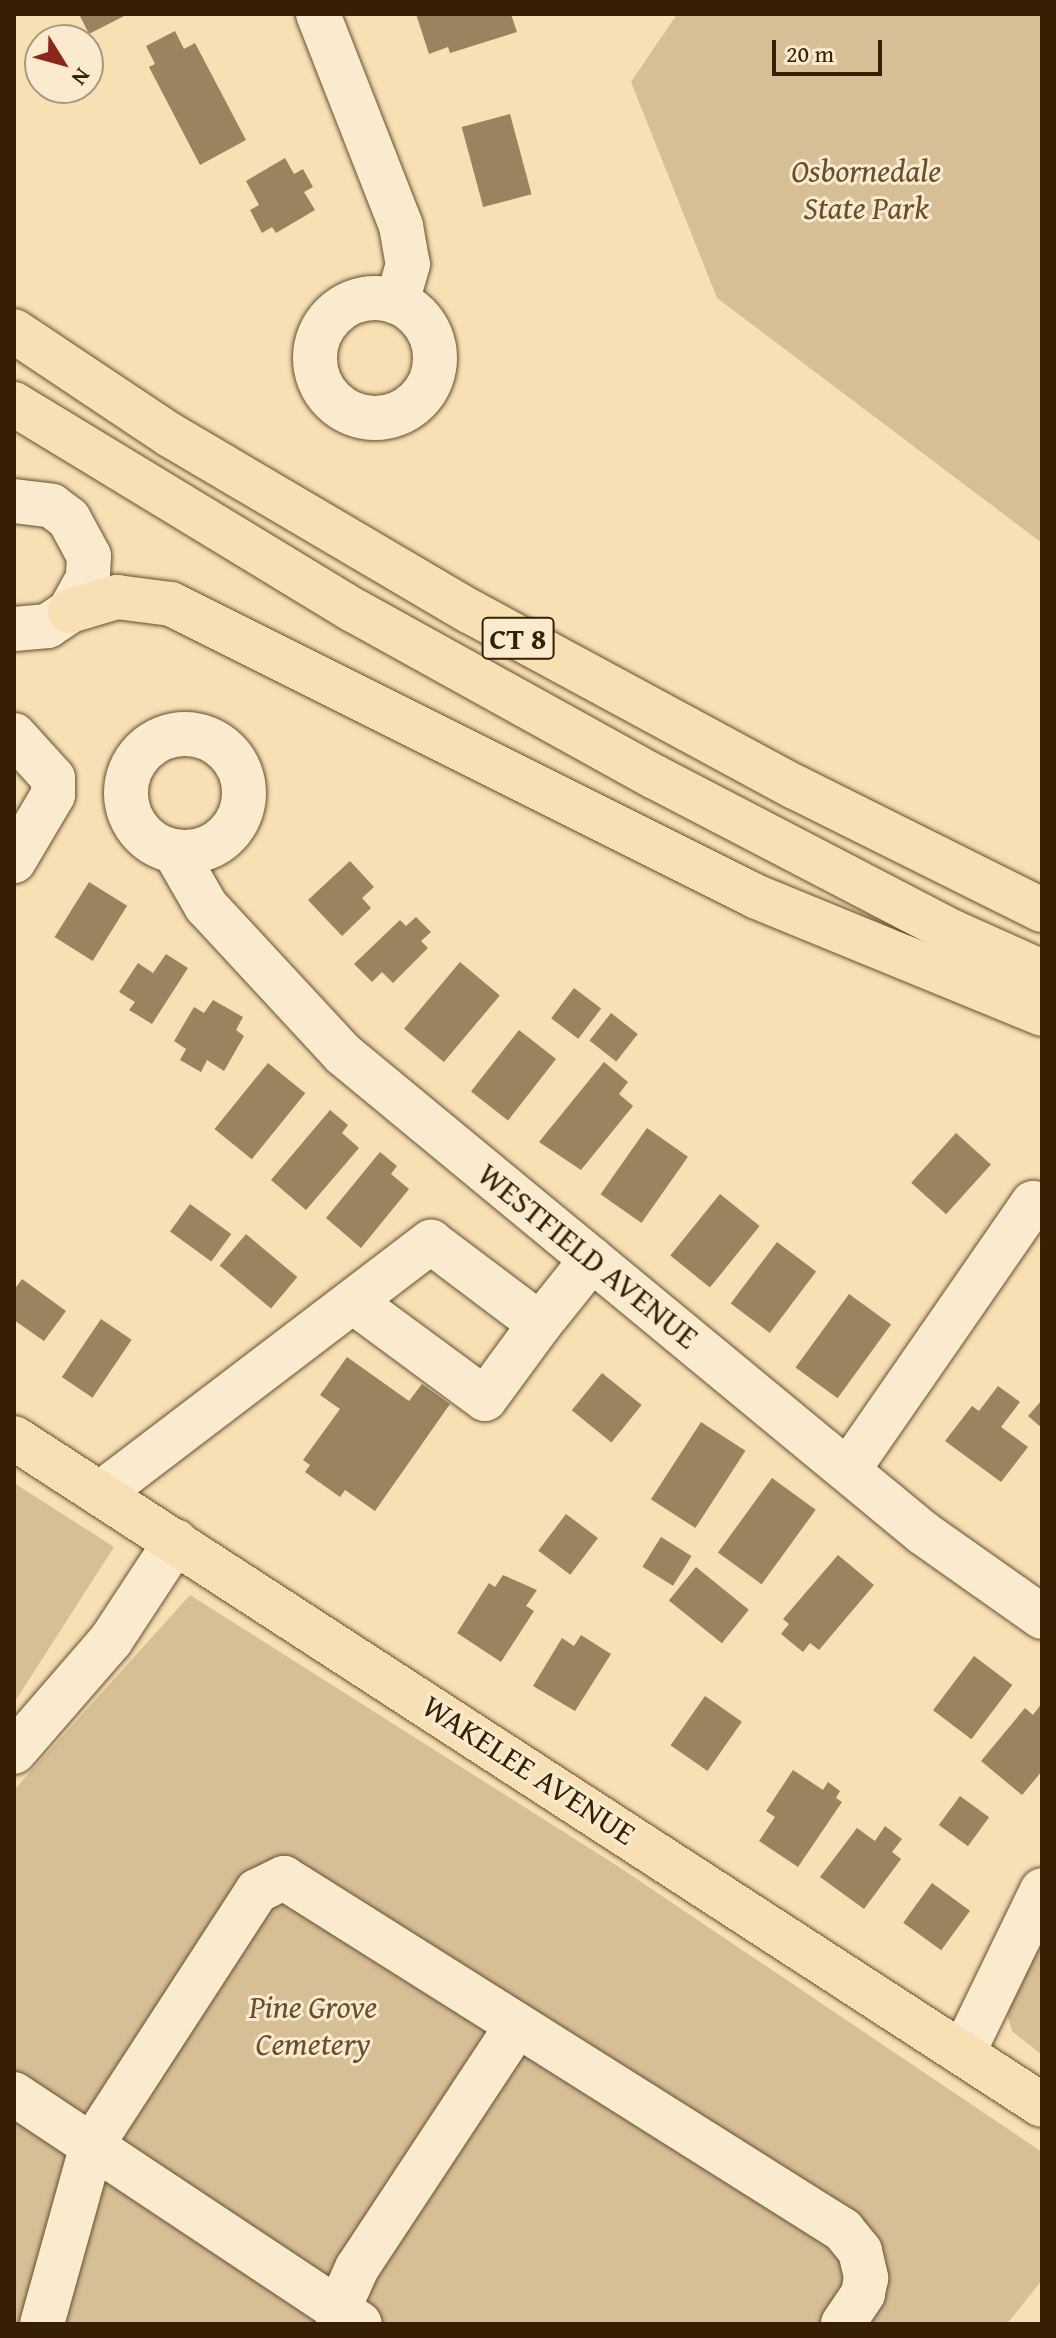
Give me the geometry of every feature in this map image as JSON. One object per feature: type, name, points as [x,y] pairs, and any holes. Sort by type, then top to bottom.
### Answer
[{"type":"main road","name":"CT 8","points":[[14,331],[170,435],[471,612],[795,787],[1042,910]]},
{"type":"main road","name":"CT 8","points":[[14,404],[355,611],[641,770],[953,932],[1042,972]]},
{"type":"main road","points":[[70,611],[117,597],[171,604],[757,897],[1042,1014]]},
{"type":"main road","name":"WAKELEE AVENUE","points":[[14,1438],[1042,2105]]},
{"type":"street","points":[[318,14],[401,226],[408,264],[397,302]]},
{"type":"street","points":[[14,501],[52,506],[82,536],[88,578],[70,611],[48,626],[14,629]]},
{"type":"street","points":[[14,735],[53,778],[53,795],[14,861]]},
{"type":"street","name":"WESTFIELD AVENUE","points":[[176,854],[213,914],[343,1054],[923,1533],[1042,1617]]},
{"type":"street","points":[[848,1470],[1033,1203]]},
{"type":"street","points":[[101,1493],[355,1303],[431,1242],[540,1324]]},
{"type":"street","points":[[355,1303],[485,1399],[592,1259]]},
{"type":"street","points":[[14,1752],[111,1640],[176,1541]]},
{"type":"street","points":[[42,2324],[92,2145],[257,1891],[284,1878],[843,2230],[860,2251],[866,2278],[863,2294],[843,2324]]},
{"type":"street","points":[[963,2053],[1042,1890]]},
{"type":"street","points":[[14,2094],[345,2319],[357,2268],[517,2025]]},
{"type":"green space","name":"Osbornedale State Park","points":[[677,14],[1042,14],[1042,543],[717,298],[631,82]]},
{"type":"green space","points":[[14,1483],[114,1547],[14,1703]]},
{"type":"green space","name":"Pine Grove Cemetery","points":[[190,1595],[619,1867],[1042,2152],[1042,2280],[1007,2324],[14,2324],[14,1790]]},
{"type":"green space","points":[[1042,1933],[1042,2055],[1012,2031],[1007,2014],[1010,1996]]},
{"type":"building","points":[[79,14],[128,14],[104,26],[84,24]]},
{"type":"building","points":[[416,14],[511,14],[517,32],[450,53],[448,47],[429,54]]},
{"type":"building","points":[[175,31],[184,49],[195,43],[246,140],[200,165],[149,67],[155,64],[146,46]]},
{"type":"building","points":[[510,114],[531,194],[483,207],[462,127]]},
{"type":"building","points":[[285,158],[294,174],[303,169],[313,187],[304,192],[315,210],[276,233],[272,227],[262,233],[250,210],[259,205],[246,181]]},
{"type":"building","points":[[350,861],[374,887],[362,898],[371,908],[342,936],[308,900]]},
{"type":"building","points":[[89,882],[127,906],[93,961],[55,937]]},
{"type":"building","points":[[416,917],[431,932],[421,941],[428,948],[393,983],[382,972],[372,982],[354,964],[400,920],[406,926]]},
{"type":"building","points":[[166,954],[188,968],[152,1024],[129,1010],[135,1002],[119,992],[138,963],[153,973]]},
{"type":"building","points":[[460,962],[500,995],[444,1062],[404,1029]]},
{"type":"building","points":[[574,988],[601,1008],[578,1039],[551,1018]]},
{"type":"building","points":[[213,1000],[243,1017],[236,1030],[244,1036],[224,1071],[207,1060],[201,1072],[180,1060],[186,1049],[174,1041],[194,1007],[204,1013]]},
{"type":"building","points":[[611,1013],[638,1034],[616,1062],[589,1041]]},
{"type":"building","points":[[519,1030],[556,1059],[508,1120],[471,1091]]},
{"type":"building","points":[[604,1062],[628,1082],[619,1094],[633,1106],[581,1170],[539,1142]]},
{"type":"building","points":[[268,1063],[305,1093],[252,1159],[215,1129]]},
{"type":"building","points":[[330,1110],[348,1125],[342,1133],[359,1148],[306,1210],[271,1180]]},
{"type":"building","points":[[647,1128],[688,1157],[641,1223],[601,1194]]},
{"type":"building","points":[[956,1133],[991,1164],[946,1214],[911,1183]]},
{"type":"building","points":[[380,1152],[397,1166],[391,1174],[409,1189],[361,1248],[326,1218]]},
{"type":"building","points":[[720,1194],[760,1226],[710,1287],[670,1255]]},
{"type":"building","points":[[190,1204],[231,1234],[211,1261],[170,1232]]},
{"type":"building","points":[[246,1234],[297,1277],[271,1308],[220,1265]]},
{"type":"building","points":[[777,1242],[816,1271],[770,1333],[731,1303]]},
{"type":"building","points":[[22,1279],[66,1311],[44,1341],[14,1320],[14,1290]]},
{"type":"building","points":[[849,1294],[891,1325],[838,1398],[796,1368]]},
{"type":"building","points":[[101,1319],[132,1340],[93,1398],[62,1377]]},
{"type":"building","points":[[347,1357],[409,1401],[422,1384],[450,1404],[375,1511],[345,1490],[340,1497],[305,1472],[310,1465],[303,1460],[340,1409],[320,1395]]},
{"type":"building","points":[[602,1373],[642,1405],[611,1442],[572,1410]]},
{"type":"building","points":[[998,1386],[1020,1402],[1001,1427],[1028,1447],[1001,1482],[945,1441],[972,1406],[979,1411]]},
{"type":"building","points":[[1042,1400],[1042,1428],[1028,1416]]},
{"type":"building","points":[[701,1422],[745,1451],[695,1528],[651,1499]]},
{"type":"building","points":[[772,1478],[816,1510],[762,1584],[718,1552]]},
{"type":"building","points":[[566,1514],[598,1538],[570,1575],[538,1551]]},
{"type":"building","points":[[661,1537],[692,1556],[673,1586],[642,1567]]},
{"type":"building","points":[[838,1555],[874,1585],[819,1650],[810,1643],[803,1652],[781,1634],[789,1624],[783,1619]]},
{"type":"building","points":[[696,1567],[749,1610],[722,1643],[669,1600]]},
{"type":"building","points":[[503,1575],[537,1590],[526,1606],[534,1611],[501,1662],[457,1633],[489,1583],[495,1587]]},
{"type":"building","points":[[581,1635],[611,1654],[575,1711],[533,1686],[562,1638],[574,1646]]},
{"type":"building","points":[[974,1656],[1012,1685],[971,1739],[933,1710]]},
{"type":"building","points":[[705,1696],[742,1722],[707,1771],[671,1745]]},
{"type":"building","points":[[1042,1703],[1042,1771],[1022,1795],[981,1761],[1025,1708],[1033,1715]]},
{"type":"building","points":[[793,1770],[823,1790],[828,1782],[840,1791],[836,1798],[842,1802],[798,1867],[759,1841],[775,1817],[766,1811]]},
{"type":"building","points":[[960,1796],[989,1817],[968,1846],[939,1825]]},
{"type":"building","points":[[885,1826],[902,1839],[892,1852],[901,1859],[864,1909],[820,1877],[857,1828],[875,1841]]},
{"type":"building","points":[[932,1883],[970,1911],[941,1950],[903,1923]]}]
